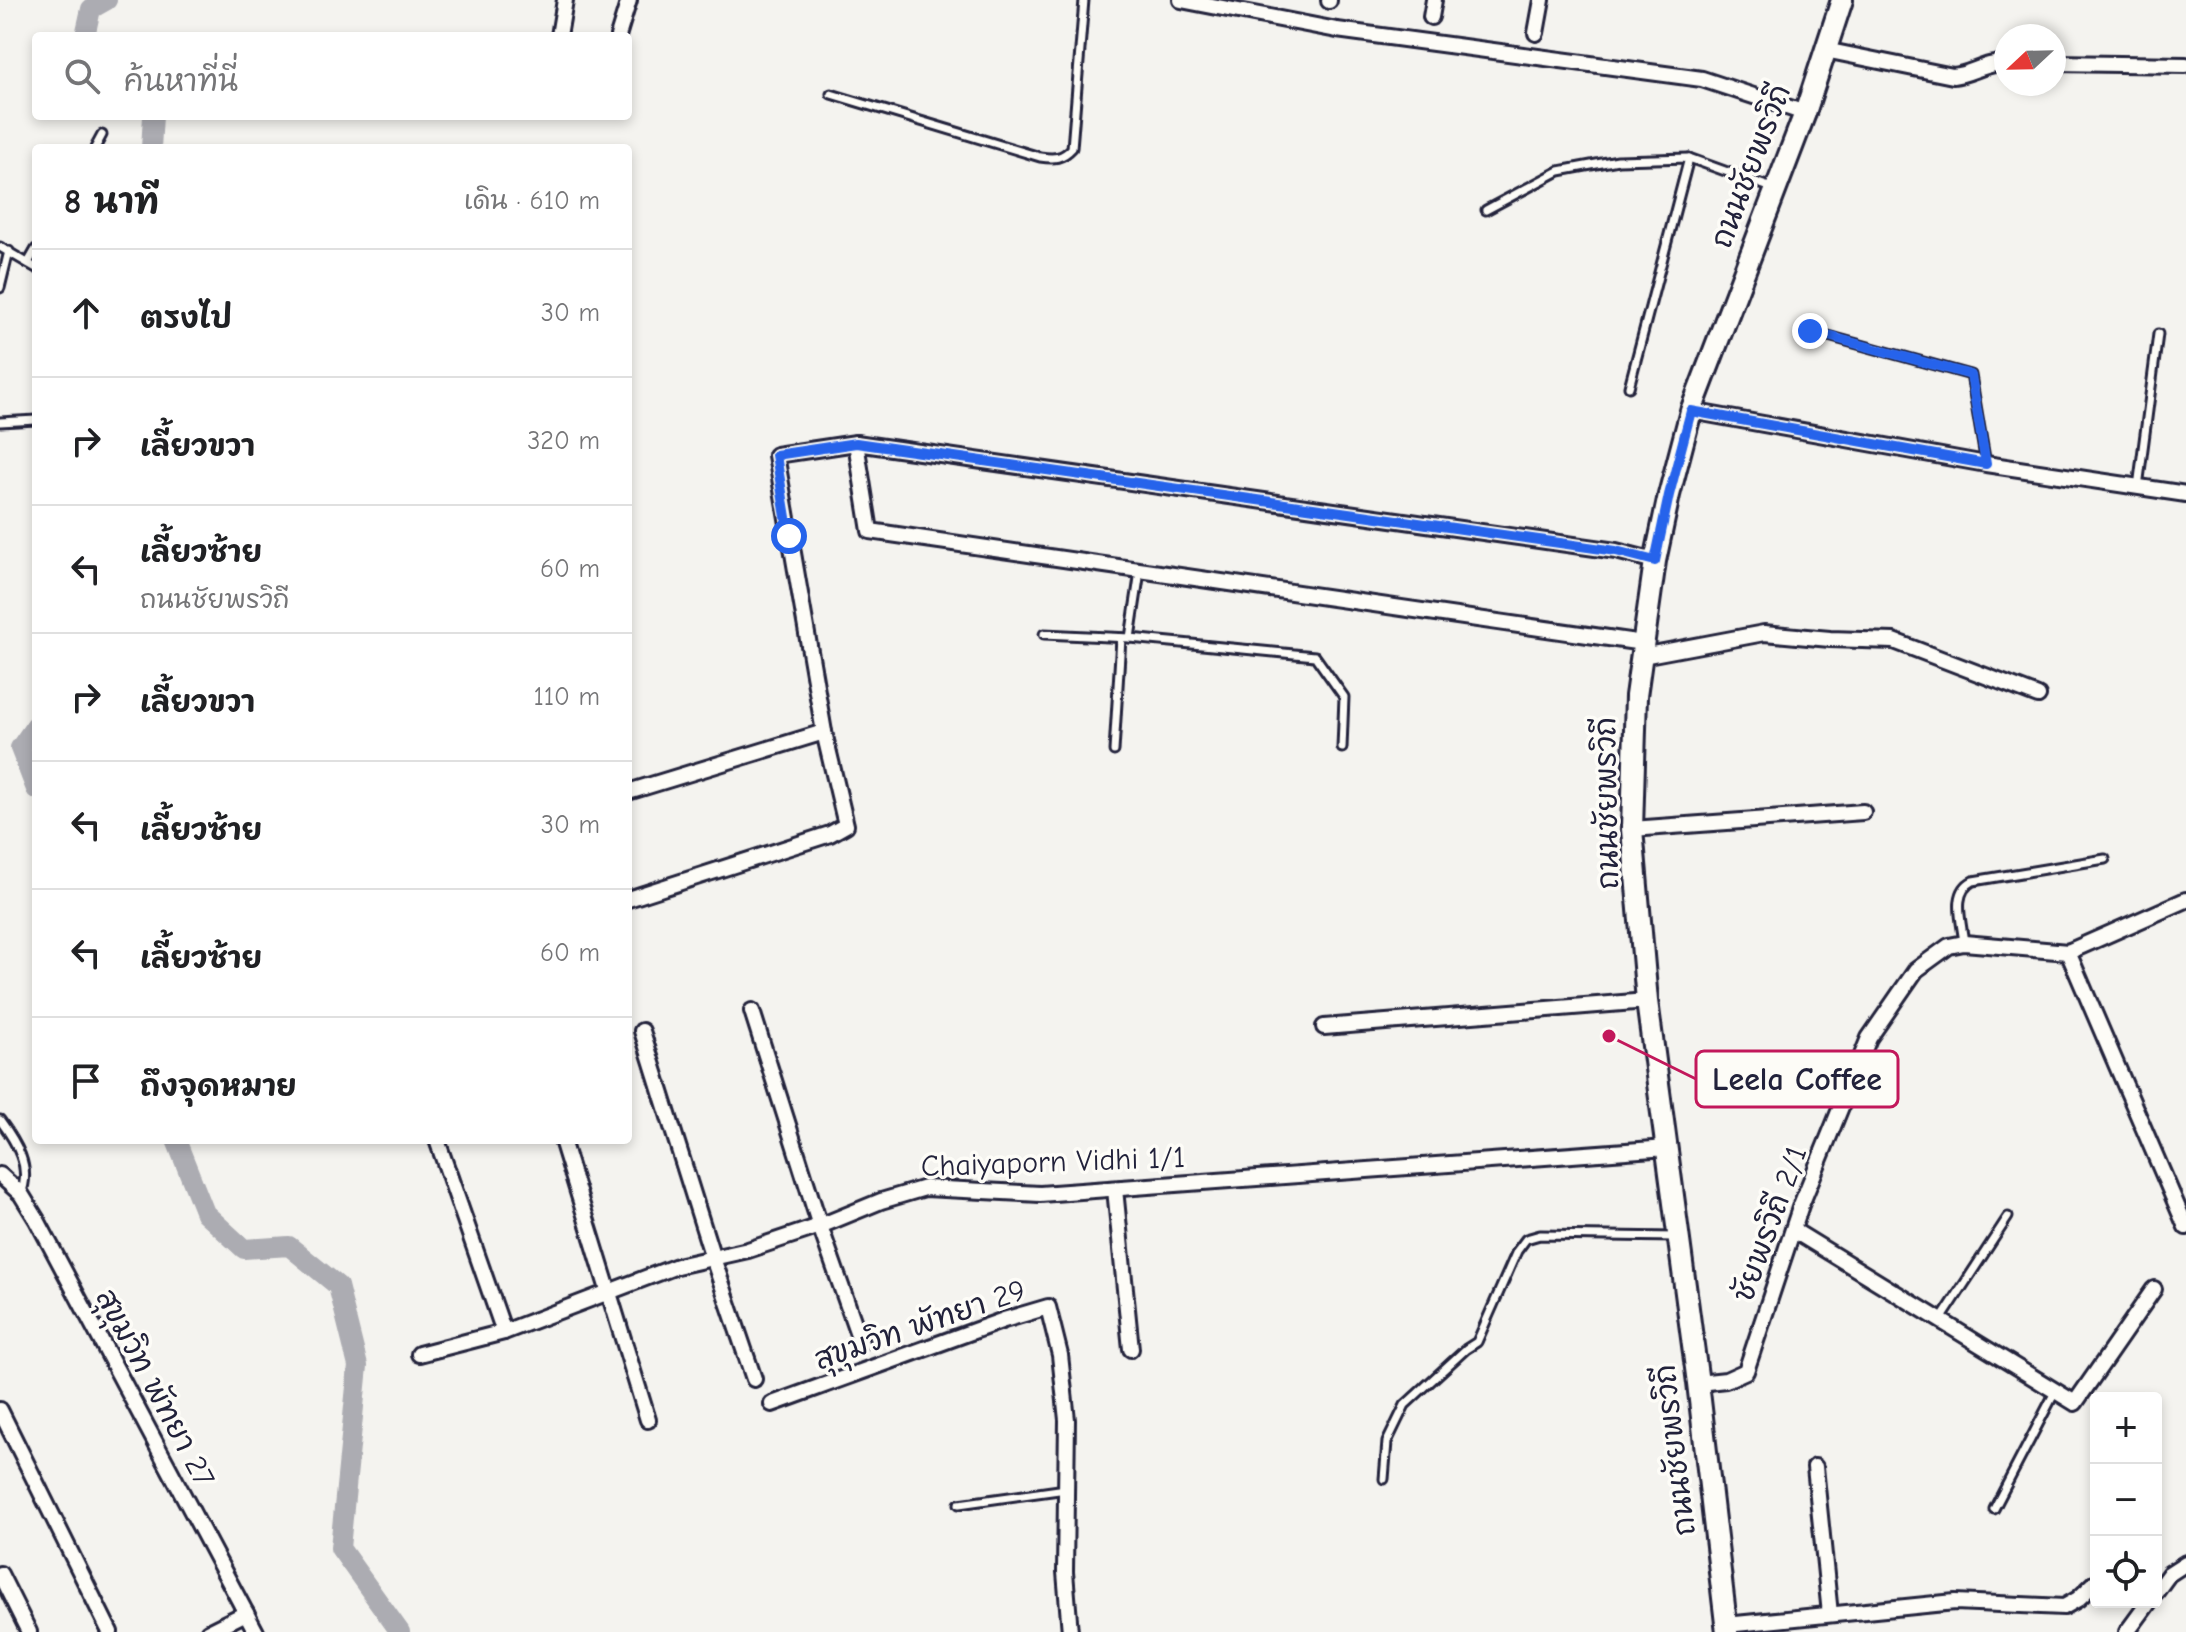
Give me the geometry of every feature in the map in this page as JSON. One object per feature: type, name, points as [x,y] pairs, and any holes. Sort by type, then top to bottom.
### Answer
[{"type":"main road","name":"ถนนชัยพรวิถี","points":[[1726,1629],[1698,1383],[1647,1001],[1632,829],[1635,709],[1655,561],[1691,411],[1805,113],[1842,0]]},
{"type":"street","points":[[560,32],[565,0]]},
{"type":"street","points":[[619,32],[629,0]]},
{"type":"street","points":[[1181,0],[1337,30],[1702,79],[1805,113]]},
{"type":"street","points":[[1431,17],[1434,0]]},
{"type":"street","points":[[1536,33],[1542,0]]},
{"type":"street","points":[[1825,50],[1953,76],[1994,64]]},
{"type":"street","points":[[2066,63],[2186,65]]},
{"type":"street","points":[[1691,411],[1986,464],[2186,494]]},
{"type":"street","points":[[632,898],[830,834],[846,825],[824,732],[776,455],[856,443],[1616,551],[1655,561]]},
{"type":"street","points":[[856,443],[870,531],[1643,649],[1764,633],[1894,641],[2038,696]]},
{"type":"street","points":[[632,791],[824,732]]},
{"type":"street","points":[[1632,829],[1863,812]]},
{"type":"street","points":[[1964,943],[2068,952],[2186,900]]},
{"type":"street","name":"ชัยพรวิถี 2/1","points":[[1698,1383],[1726,1380],[1746,1371],[1793,1230],[1869,1038],[1916,970],[1949,946],[1964,943]]},
{"type":"street","points":[[2068,952],[2186,1227]]},
{"type":"street","points":[[1324,1027],[1647,1001]]},
{"type":"street","points":[[752,1011],[820,1226],[861,1343]]},
{"type":"street","points":[[642,1031],[754,1379]]},
{"type":"street","points":[[438,1144],[504,1332]]},
{"type":"street","points":[[563,1144],[648,1420]]},
{"type":"street","name":"Chaiyaporn Vidhi 1/1","points":[[419,1354],[504,1332],[677,1266],[748,1250],[925,1188],[1040,1194],[1667,1148]]},
{"type":"street","name":"สุขุมวิท พัทยา 27","points":[[0,1175],[21,1194],[256,1632]]},
{"type":"street","points":[[1115,1189],[1131,1349]]},
{"type":"street","points":[[1793,1230],[2075,1403],[2154,1289]]},
{"type":"street","name":"สุขุมวิท พัทยา 29","points":[[772,1404],[1048,1307],[1060,1355],[1067,1420],[1065,1572],[1070,1632]]},
{"type":"street","points":[[0,1410],[110,1632]]},
{"type":"street","points":[[1815,1467],[1830,1614]]},
{"type":"street","points":[[2162,1584],[2169,1574],[2186,1563]]},
{"type":"street","points":[[0,1574],[29,1632]]},
{"type":"street","points":[[1726,1629],[1830,1614],[1955,1602],[2064,1607],[2090,1588]]},
{"type":"street","points":[[2127,1632],[2145,1608]]},
{"type":"street","points":[[208,1632],[246,1613]]},
{"type":"lane","points":[[831,94],[1040,157],[1056,159],[1072,148],[1084,0]]},
{"type":"lane","points":[[97,144],[102,135]]},
{"type":"lane","points":[[1629,387],[1689,158]]},
{"type":"lane","points":[[1486,210],[1559,171],[1618,160],[1689,158],[1775,189]]},
{"type":"lane","points":[[0,247],[32,266]]},
{"type":"lane","points":[[0,288],[9,251]]},
{"type":"lane","points":[[28,263],[32,256]]},
{"type":"lane","points":[[1810,331],[1971,375],[1986,464]]},
{"type":"lane","points":[[2138,487],[2158,334]]},
{"type":"lane","points":[[0,422],[32,420]]},
{"type":"lane","points":[[1114,751],[1126,638],[1140,571]]},
{"type":"lane","points":[[1044,634],[1126,638],[1315,656],[1344,697],[1342,748]]},
{"type":"lane","points":[[1964,943],[1959,895],[1963,886],[1973,881],[2105,859]]},
{"type":"lane","points":[[0,1120],[17,1142],[27,1179],[21,1194]]},
{"type":"lane","points":[[1940,1321],[2008,1217]]},
{"type":"lane","points":[[1384,1479],[1387,1442],[1405,1405],[1477,1342],[1517,1251],[1526,1239],[1540,1235],[1679,1237]]},
{"type":"lane","points":[[1994,1509],[2055,1392]]},
{"type":"lane","points":[[959,1504],[1066,1489]]},
{"type":"waterway","points":[[86,32],[91,9],[107,0]]},
{"type":"waterway","points":[[151,144],[153,120]]},
{"type":"waterway","points":[[32,731],[20,748],[32,779]]},
{"type":"waterway","points":[[178,1144],[205,1213],[244,1249],[289,1246],[338,1286],[358,1366],[340,1548],[400,1632]]},
{"type":"place","name":"Leela Coffee","points":[[1609,1036]]},
{"type":"route","points":[[789,536],[776,455],[856,443],[1616,551],[1655,561],[1691,411],[1986,464],[1971,375],[1810,331]]}]
